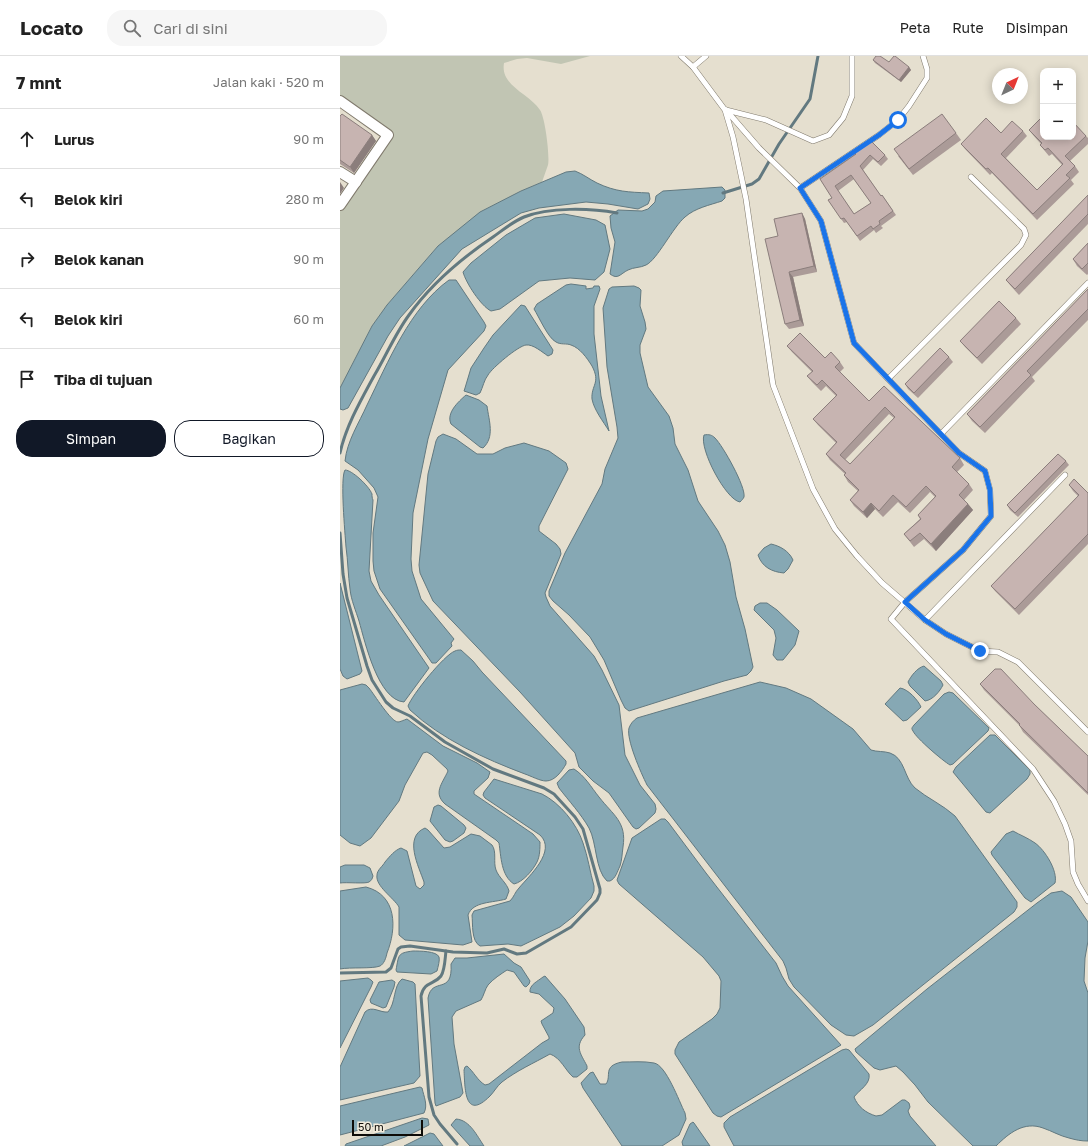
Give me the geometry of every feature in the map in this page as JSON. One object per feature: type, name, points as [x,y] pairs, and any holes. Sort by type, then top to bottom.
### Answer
[{"type":"street","points":[[340,101],[388,135],[340,205]]},
{"type":"street","points":[[340,172],[356,182]]},
{"type":"lane","points":[[682,56],[693,67],[725,110],[759,148],[800,188],[821,221],[854,343],[959,453],[985,471],[990,490],[991,516],[963,550],[905,602],[891,619],[1033,769],[1054,802],[1065,824],[1071,842],[1073,872],[1088,901]]},
{"type":"lane","points":[[693,67],[706,56]]},
{"type":"lane","points":[[725,110],[766,120],[813,141],[830,136],[843,118],[852,96],[852,56]]},
{"type":"lane","points":[[800,188],[879,135],[898,120],[928,78],[927,68],[923,56]]},
{"type":"lane","points":[[725,110],[746,199],[773,385],[814,489],[835,529],[882,583],[925,620],[946,634],[980,651],[998,652],[1018,662],[1088,732]]},
{"type":"lane","points":[[888,380],[1021,245],[1026,235],[1024,229],[971,177]]},
{"type":"lane","points":[[940,434],[1088,283]]},
{"type":"lane","points":[[925,620],[1065,475]]},
{"type":"green space","points":[[340,56],[590,56],[561,64],[527,58],[504,63],[506,78],[516,89],[535,104],[540,110],[544,120],[547,137],[548,165],[542,182],[521,191],[438,246],[387,305],[372,326],[340,389],[340,205],[388,135],[340,101]]},
{"type":"water","points":[[575,171],[597,183],[616,190],[649,193],[650,199],[648,204],[638,209],[586,202],[539,208],[521,213],[462,249],[400,318],[388,336],[348,408],[343,410],[340,409],[340,388],[372,326],[387,305],[438,246],[480,212],[521,191],[566,172]]},
{"type":"water","points":[[722,187],[725,190],[725,198],[722,201],[698,209],[685,217],[650,262],[644,266],[632,268],[619,276],[613,276],[610,274],[615,242],[611,228],[610,216],[618,210],[642,211],[648,209],[655,202],[656,196],[663,191]]},
{"type":"water","points":[[564,214],[596,220],[605,225],[610,249],[604,272],[595,280],[570,278],[539,281],[500,309],[491,311],[487,308],[474,294],[463,272],[471,263],[506,235],[535,218]]},
{"type":"water","points":[[449,280],[456,280],[486,326],[484,331],[448,370],[428,439],[413,513],[411,559],[412,571],[421,599],[454,639],[451,643],[452,646],[436,663],[432,663],[380,589],[374,571],[373,561],[373,533],[378,497],[374,488],[358,470],[345,461],[348,446],[354,432],[401,337],[423,305]]},
{"type":"water","points":[[571,284],[586,286],[586,289],[599,286],[600,289],[594,306],[594,334],[601,396],[609,431],[593,403],[592,394],[596,376],[592,366],[586,357],[574,346],[558,343],[553,340],[534,309],[537,304],[566,285]]},
{"type":"water","points":[[634,286],[641,290],[640,306],[646,329],[640,345],[640,353],[648,387],[669,416],[673,428],[675,444],[688,470],[698,501],[718,531],[725,545],[753,667],[747,675],[629,711],[625,708],[604,660],[590,637],[553,601],[549,596],[549,591],[565,553],[602,484],[605,469],[618,438],[607,367],[603,308],[609,289],[612,287]]},
{"type":"water","points":[[521,305],[525,306],[553,350],[552,354],[548,356],[532,346],[522,346],[490,372],[485,379],[480,393],[476,395],[464,391],[471,368],[484,348],[493,335]]},
{"type":"water","points":[[466,395],[479,400],[487,406],[490,434],[487,444],[483,448],[451,424],[451,412],[456,404]]},
{"type":"water","points":[[443,434],[456,439],[477,454],[493,454],[505,448],[524,443],[549,451],[566,463],[568,469],[539,526],[539,531],[556,544],[560,549],[561,554],[545,593],[550,606],[594,656],[619,705],[625,755],[640,785],[655,804],[656,809],[655,813],[639,828],[636,829],[633,827],[609,793],[593,781],[579,767],[575,753],[520,692],[433,601],[420,573],[419,565],[428,474],[436,441],[438,437]]},
{"type":"water","points":[[704,435],[713,436],[719,442],[733,467],[744,492],[744,497],[740,502],[728,493],[715,473],[706,451]]},
{"type":"water","points":[[345,470],[360,479],[368,487],[372,494],[373,500],[369,571],[371,581],[429,668],[404,702],[395,699],[380,681],[369,655],[351,597],[343,506],[343,483]]},
{"type":"water","points":[[771,544],[784,549],[793,560],[784,573],[775,571],[765,566],[758,555],[764,548]]},
{"type":"water","points":[[340,583],[362,671],[360,674],[347,679],[343,676],[340,669]]},
{"type":"water","points":[[760,603],[767,603],[777,610],[799,631],[795,645],[783,660],[777,660],[773,655],[776,638],[774,630],[754,610],[755,606]]},
{"type":"water","points":[[461,650],[566,761],[564,767],[555,777],[549,781],[541,780],[479,755],[435,730],[410,710],[408,706],[415,693],[429,676],[450,654]]},
{"type":"water","points":[[924,666],[941,681],[943,685],[933,697],[925,701],[908,682],[914,672]]},
{"type":"water","points":[[760,682],[786,688],[811,699],[853,729],[871,750],[888,752],[899,759],[911,784],[955,816],[1017,902],[1017,907],[1014,912],[873,1025],[854,1036],[846,1035],[831,1025],[794,987],[789,979],[783,961],[647,785],[641,773],[630,740],[629,728],[632,722],[637,718]]},
{"type":"water","points":[[362,684],[369,688],[387,713],[395,721],[399,722],[407,719],[443,746],[477,763],[490,772],[488,778],[474,791],[474,794],[533,834],[540,842],[537,862],[524,878],[514,884],[506,876],[504,871],[499,843],[441,800],[439,792],[441,784],[448,771],[427,752],[423,753],[405,785],[399,801],[371,838],[360,846],[350,843],[340,835],[340,690]]},
{"type":"water","points":[[900,688],[906,690],[912,695],[921,707],[907,720],[903,721],[885,704]]},
{"type":"water","points":[[949,692],[953,693],[989,728],[988,731],[953,764],[950,765],[924,744],[912,729],[914,725],[944,694]]},
{"type":"water","points":[[990,735],[995,735],[1030,770],[1030,774],[1027,779],[990,813],[986,812],[953,772],[956,767]]},
{"type":"water","points":[[574,769],[585,778],[618,819],[623,831],[624,838],[621,864],[615,877],[610,881],[607,881],[600,870],[594,841],[589,828],[559,788],[557,783],[569,770]]},
{"type":"water","points":[[494,779],[542,794],[561,808],[577,829],[583,843],[594,886],[594,891],[591,898],[574,916],[560,927],[521,946],[508,944],[480,946],[475,940],[473,932],[472,915],[474,911],[510,901],[540,863],[545,848],[544,841],[540,835],[485,798],[483,795],[484,792]]},
{"type":"water","points":[[438,805],[466,828],[464,833],[453,841],[450,842],[445,840],[430,821],[434,807]]},
{"type":"water","points":[[661,819],[665,819],[668,822],[776,963],[788,986],[841,1045],[721,1117],[713,1113],[675,1054],[675,1050],[679,1042],[717,1014],[720,1008],[721,981],[719,976],[703,957],[619,884],[617,880],[632,838]]},
{"type":"water","points":[[425,828],[444,848],[450,847],[471,834],[480,836],[492,845],[495,854],[496,870],[507,885],[509,891],[506,899],[484,903],[474,907],[471,910],[468,915],[472,942],[463,945],[405,940],[399,935],[399,907],[382,888],[377,879],[377,873],[391,855],[401,848],[407,851],[416,886],[420,889],[424,885],[424,882],[416,861],[414,845],[418,832]]},
{"type":"water","points":[[1013,831],[1039,846],[1050,861],[1055,873],[1055,883],[1031,902],[1025,898],[991,852],[1006,834]]},
{"type":"water","points":[[345,865],[364,865],[370,868],[373,876],[372,879],[367,883],[340,883],[340,867]]},
{"type":"water","points":[[366,887],[376,891],[384,897],[392,914],[392,933],[385,961],[377,967],[340,969],[340,891]]},
{"type":"water","points":[[1062,891],[1071,897],[1088,922],[1088,941],[1085,958],[1084,981],[1088,993],[1088,1141],[1072,1139],[1043,1128],[1029,1126],[1023,1127],[1012,1133],[996,1146],[973,1146],[928,1102],[915,1085],[896,1066],[880,1070],[874,1068],[856,1052],[855,1049],[927,989],[1037,903],[1051,893]]},
{"type":"water","points":[[413,951],[428,952],[438,955],[439,960],[437,971],[431,974],[397,972],[398,961],[401,954]]},
{"type":"water","points":[[504,954],[521,967],[530,981],[529,984],[526,987],[524,986],[514,972],[507,970],[488,985],[481,1000],[456,1011],[452,1017],[454,1044],[463,1093],[460,1097],[436,1106],[428,998],[430,992],[434,988],[446,983],[449,980],[451,974],[451,964],[455,958]]},
{"type":"water","points":[[545,976],[565,999],[584,1027],[585,1035],[579,1047],[587,1069],[577,1077],[573,1077],[557,1058],[550,1054],[507,1078],[481,1103],[475,1105],[471,1104],[466,1093],[465,1067],[467,1066],[485,1085],[489,1084],[549,1039],[541,1021],[553,1013],[554,1008],[539,994],[530,992],[532,985]]},
{"type":"water","points":[[368,978],[373,982],[371,987],[340,1048],[340,981]]},
{"type":"water","points":[[402,979],[415,984],[420,1076],[414,1083],[340,1100],[340,1067],[365,1012],[373,1009],[388,1012],[391,1008],[397,986]]},
{"type":"water","points":[[392,980],[395,982],[394,987],[386,1007],[383,1008],[371,1003],[370,1000],[379,982]]},
{"type":"water","points":[[846,1049],[849,1050],[869,1074],[868,1081],[854,1097],[860,1107],[876,1116],[882,1115],[902,1100],[905,1100],[909,1103],[910,1107],[908,1111],[910,1116],[936,1146],[734,1146],[724,1127],[724,1123],[730,1117]]},
{"type":"water","points":[[622,1062],[646,1062],[659,1065],[668,1077],[676,1092],[686,1119],[679,1135],[662,1146],[622,1146],[583,1088],[581,1083],[590,1073],[593,1072],[600,1084],[606,1084],[612,1066]]},
{"type":"water","points":[[420,1087],[422,1088],[426,1107],[424,1113],[340,1135],[340,1106]]},
{"type":"water","points":[[422,1118],[428,1119],[429,1125],[405,1137],[381,1146],[345,1146],[346,1144]]},
{"type":"water","points":[[456,1119],[469,1125],[484,1146],[470,1146],[451,1125]]},
{"type":"water","points":[[693,1122],[710,1146],[683,1146],[682,1142],[690,1124]]},
{"type":"water","points":[[430,1133],[434,1134],[443,1146],[404,1146]]},
{"type":"building","points":[[876,56],[880,56],[889,62],[895,56],[909,67],[899,80],[873,60]]},
{"type":"building","points":[[342,114],[372,135],[350,167],[340,160],[340,116]]},
{"type":"building","points":[[942,114],[956,133],[909,169],[894,149]]},
{"type":"building","points":[[986,118],[1001,133],[1012,121],[1023,131],[1001,154],[1037,190],[1063,164],[1048,148],[1045,150],[1040,145],[1042,143],[1029,130],[1040,119],[1040,140],[1076,140],[1076,125],[1086,136],[1065,156],[1075,166],[1066,175],[1070,178],[1033,214],[988,168],[986,169],[961,144]]},
{"type":"building","points":[[870,140],[885,155],[878,162],[870,155],[860,166],[893,211],[879,221],[880,224],[873,229],[871,226],[857,236],[844,218],[841,219],[828,200],[832,198],[820,179],[856,154],[853,152]],"holes":[[[851,175],[871,203],[854,214],[835,186]]]},
{"type":"building","points":[[1088,195],[1088,214],[1015,289],[1006,280]]},
{"type":"building","points":[[802,213],[814,266],[789,272],[800,320],[785,324],[765,239],[778,236],[774,219]]},
{"type":"building","points":[[1088,243],[1088,263],[1082,269],[1073,259]]},
{"type":"building","points":[[1088,289],[1088,309],[1027,371],[1031,375],[980,427],[967,414]]},
{"type":"building","points":[[999,301],[1016,318],[977,358],[960,341]]},
{"type":"building","points":[[800,333],[825,358],[831,352],[840,362],[835,367],[869,401],[884,386],[960,458],[952,467],[969,484],[959,495],[968,504],[931,544],[920,533],[910,541],[904,534],[921,519],[918,515],[936,496],[926,486],[906,507],[893,495],[879,511],[871,503],[863,512],[850,500],[859,490],[844,475],[846,473],[826,454],[837,442],[813,419],[837,395],[822,380],[817,385],[807,376],[813,371],[787,346]],"holes":[[[885,407],[895,417],[850,464],[840,455]]]},
{"type":"building","points":[[940,348],[949,357],[914,393],[905,384]]},
{"type":"building","points":[[1058,454],[1066,461],[1015,513],[1007,505]]},
{"type":"building","points":[[1074,479],[1088,493],[1088,534],[1015,609],[991,586],[1079,495],[1069,485]]},
{"type":"building","points":[[995,669],[1001,669],[1034,704],[1088,756],[1088,793],[980,684]]},
{"type":"waterway","points":[[723,193],[752,184],[759,179],[779,144],[810,99],[818,56]]},
{"type":"waterway","points":[[340,453],[354,413],[395,337],[418,304],[448,272],[481,245],[524,217],[545,211],[570,209],[617,213]]},
{"type":"waterway","points":[[340,533],[343,574],[347,598],[372,680],[386,702],[393,708],[410,716],[445,742],[493,769],[544,788],[554,794],[575,817],[583,829],[600,889],[597,900],[571,927],[526,953],[517,954],[504,949],[487,953],[453,952],[410,946],[401,947],[398,949],[391,968],[386,972],[340,973]]},
{"type":"waterway","points":[[446,951],[441,976],[427,985],[422,991],[421,996],[429,1097],[434,1115],[457,1144]]},
{"type":"route","points":[[898,120],[879,135],[800,188],[821,221],[854,343],[959,453],[985,471],[990,490],[991,516],[963,550],[905,602],[925,620],[946,634],[980,651]]}]
